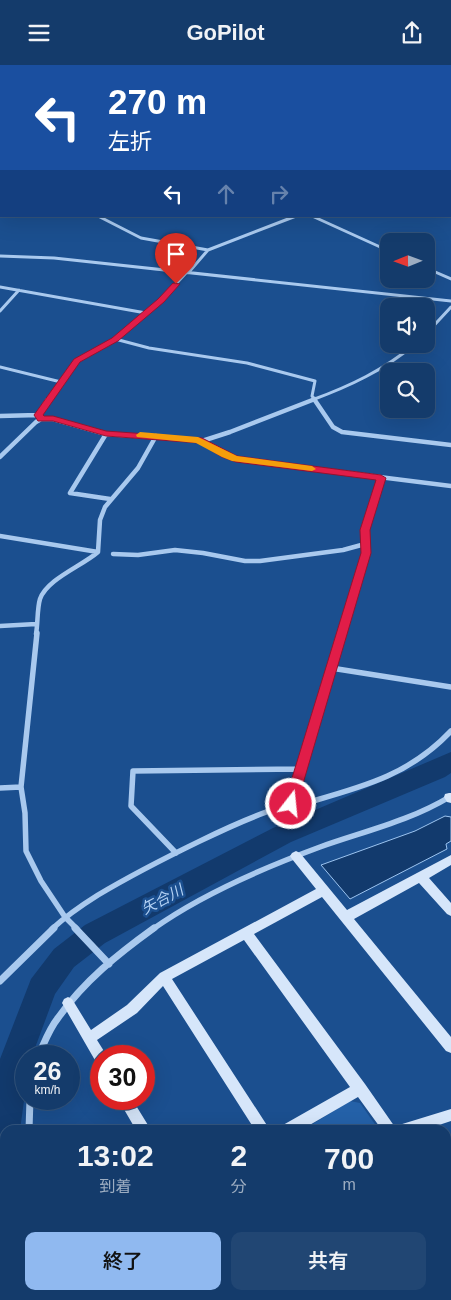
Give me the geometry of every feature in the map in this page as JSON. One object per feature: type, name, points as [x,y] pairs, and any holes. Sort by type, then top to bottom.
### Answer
[{"type":"street","points":[[100,217],[141,239],[208,250]]},
{"type":"street","points":[[0,457],[40,417],[61,382],[81,357],[115,339],[146,313],[208,250],[293,217]]},
{"type":"street","points":[[314,217],[380,247]]},
{"type":"street","points":[[0,255],[38,256],[451,301]]},
{"type":"street","points":[[435,272],[451,279]]},
{"type":"street","points":[[0,287],[146,313]]},
{"type":"street","points":[[0,311],[19,290]]},
{"type":"street","points":[[435,324],[451,307]]},
{"type":"street","points":[[115,339],[154,349],[208,356],[254,365],[315,381],[312,396],[332,427],[338,431],[451,445]]},
{"type":"street","points":[[0,416],[53,419],[106,434],[156,436],[202,441],[231,433],[314,400],[395,362],[405,353]]},
{"type":"street","points":[[0,367],[61,382]]},
{"type":"street","points":[[106,434],[70,493],[110,499]]},
{"type":"street","points":[[106,961],[65,917],[26,851],[25,813],[21,787],[36,624],[40,599],[46,589],[88,561],[98,552],[100,520],[110,499],[138,468],[156,436]]},
{"type":"street","points":[[202,441],[225,455],[236,459],[451,486]]},
{"type":"street","points":[[291,804],[366,553],[365,530],[381,478]]},
{"type":"street","points":[[0,536],[98,552]]},
{"type":"street","points":[[113,554],[134,557],[162,551],[190,551],[244,561],[258,561],[307,553],[342,552],[366,544]]},
{"type":"street","points":[[0,626],[36,624]]},
{"type":"street","points":[[331,668],[451,687]]},
{"type":"street","points":[[0,981],[65,917],[98,895],[176,853],[246,821],[291,804],[299,805],[355,788],[403,769],[418,761],[438,745],[451,731]]},
{"type":"street","points":[[176,853],[132,807],[133,771],[301,769]]},
{"type":"street","points":[[0,788],[21,787]]},
{"type":"street","points":[[43,1045],[49,1031],[68,1003],[106,961],[181,912],[258,871],[390,824],[450,797]]},
{"type":"street","points":[[296,856],[451,1047]]},
{"type":"street","points":[[346,917],[451,860]]},
{"type":"street","points":[[420,876],[451,911]]},
{"type":"street","points":[[90,1038],[132,1009],[164,977],[325,891]]},
{"type":"street","points":[[245,933],[386,1125]]},
{"type":"street","points":[[164,977],[260,1125]]},
{"type":"street","points":[[68,1003],[94,1045]]},
{"type":"street","points":[[297,1125],[360,1088]]},
{"type":"street","points":[[29,1125],[30,1110]]},
{"type":"street","points":[[132,1110],[141,1125]]},
{"type":"street","points":[[420,1125],[451,1115]]},
{"type":"shaded area","points":[[445,816],[451,817],[451,841],[446,844],[447,849],[350,899],[321,865],[415,831]]},
{"type":"shaded area","points":[[350,1101],[360,1103],[375,1125],[311,1125]]},
{"type":"waterway","name":"矢合川","points":[[4,1125],[14,1063],[42,988],[64,958],[95,934],[282,835],[436,770],[451,761]]},
{"type":"slow traffic","points":[[140,435],[198,440],[236,459],[312,469]]},
{"type":"route","points":[[176,284],[161,300],[119,336],[81,357],[71,367],[38,415],[41,419],[47,418],[72,423],[106,434],[141,435],[202,441],[225,455],[236,459],[381,478],[365,530],[366,553],[291,804]]}]
